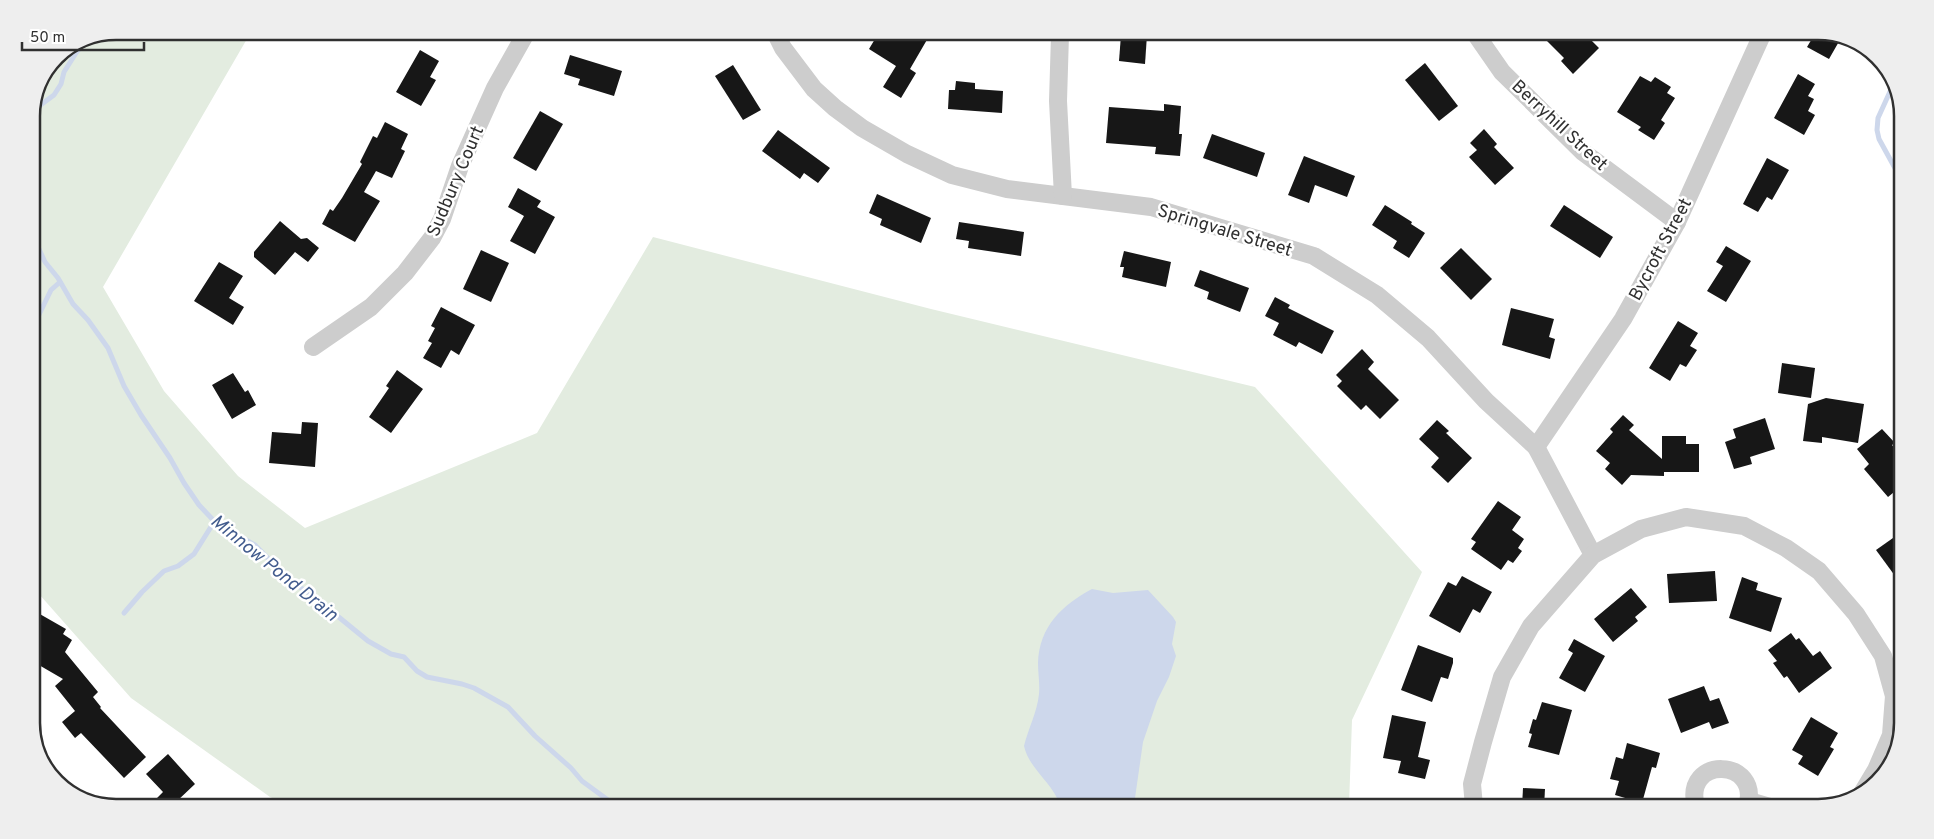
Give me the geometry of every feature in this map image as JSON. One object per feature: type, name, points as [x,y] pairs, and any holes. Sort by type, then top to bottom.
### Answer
[{"type":"street","name":"Sudbury Court","points":[[313,347],[371,307],[405,273],[432,238],[442,219],[460,166],[495,88],[522,40]]},
{"type":"street","name":"Springvale Street","points":[[779,40],[814,88],[835,108],[862,128],[907,154],[952,175],[1007,189],[1151,207],[1314,256],[1377,295],[1428,338],[1486,401],[1536,447],[1593,555]]},
{"type":"street","points":[[1060,40],[1058,101],[1063,196]]},
{"type":"street","name":"Berryhill Street","points":[[1480,40],[1502,72],[1583,152],[1677,222]]},
{"type":"street","name":"Bycroft Street","points":[[1536,447],[1623,319],[1677,222],[1760,40]]},
{"type":"street","points":[[1473,799],[1472,784],[1502,676],[1531,626],[1593,555],[1642,529],[1686,517],[1744,526],[1786,548],[1819,571],[1856,614],[1883,656],[1894,696],[1891,735],[1872,777]]},
{"type":"street","points":[[1695,799],[1694,790],[1698,782],[1710,771],[1718,768],[1727,769],[1742,777],[1749,792],[1748,799]]},
{"type":"shaded area","points":[[246,40],[103,287],[164,391],[238,476],[305,528],[537,433],[653,237],[931,309],[1255,387],[1422,572],[1352,720],[1349,799],[274,799],[131,698],[40,595],[40,111],[46,87],[62,62],[87,46],[101,41]]},
{"type":"water","points":[[1092,589],[1113,593],[1148,590],[1176,622],[1172,644],[1176,656],[1169,677],[1157,701],[1143,742],[1135,799],[1058,799],[1031,762],[1024,746],[1038,701],[1039,650],[1043,638],[1054,618],[1081,595]]},
{"type":"building","points":[[874,40],[927,40],[910,69],[916,73],[901,98],[883,87],[896,66],[869,49]]},
{"type":"building","points":[[1121,40],[1147,40],[1145,64],[1119,61]]},
{"type":"building","points":[[1546,40],[1591,40],[1599,48],[1573,74],[1561,61],[1564,58]]},
{"type":"building","points":[[1811,40],[1838,43],[1829,59],[1807,47]]},
{"type":"building","points":[[420,50],[439,61],[430,77],[436,80],[421,106],[396,92]]},
{"type":"building","points":[[570,55],[622,71],[614,96],[578,85],[580,79],[564,74]]},
{"type":"building","points":[[1425,63],[1458,106],[1439,121],[1405,80]]},
{"type":"building","points":[[733,65],[761,110],[743,120],[715,76]]},
{"type":"building","points":[[1798,74],[1815,84],[1808,96],[1814,99],[1808,111],[1815,115],[1804,135],[1774,118]]},
{"type":"building","points":[[1640,76],[1651,82],[1655,77],[1671,87],[1667,93],[1675,98],[1661,120],[1665,123],[1654,140],[1638,130],[1641,127],[1617,112]]},
{"type":"building","points":[[956,81],[975,83],[975,89],[1003,91],[1002,113],[948,109],[949,90],[955,90]]},
{"type":"building","points":[[1164,104],[1181,106],[1179,134],[1182,134],[1180,156],[1155,154],[1156,147],[1106,143],[1109,107],[1164,111]]},
{"type":"building","points":[[540,111],[563,124],[536,171],[513,158]]},
{"type":"building","points":[[385,122],[408,134],[401,149],[405,151],[392,178],[376,171],[364,192],[380,201],[355,242],[322,224],[330,209],[333,211],[342,198],[362,164],[360,162],[373,136],[377,138]]},
{"type":"building","points":[[1484,129],[1497,144],[1494,147],[1514,168],[1495,185],[1469,157],[1477,150],[1470,143]]},
{"type":"building","points":[[778,130],[830,168],[818,183],[804,173],[800,179],[762,151]]},
{"type":"building","points":[[1212,134],[1265,153],[1257,177],[1203,158]]},
{"type":"building","points":[[1304,156],[1355,176],[1347,197],[1315,185],[1309,203],[1288,195]]},
{"type":"building","points":[[1767,158],[1789,170],[1772,200],[1767,197],[1758,212],[1743,204]]},
{"type":"building","points":[[518,188],[541,201],[537,207],[555,217],[535,254],[510,241],[524,216],[508,207]]},
{"type":"building","points":[[877,194],[931,218],[921,243],[880,225],[882,219],[869,213]]},
{"type":"building","points":[[1385,205],[1412,222],[1411,224],[1425,233],[1409,258],[1393,248],[1397,241],[1372,225]]},
{"type":"building","points":[[1564,205],[1613,237],[1600,258],[1550,226]]},
{"type":"building","points":[[280,221],[301,239],[307,238],[319,248],[308,262],[295,252],[275,275],[254,257],[254,252]]},
{"type":"building","points":[[959,222],[1024,232],[1021,256],[968,248],[969,241],[956,239]]},
{"type":"building","points":[[1726,246],[1751,261],[1726,302],[1707,291],[1723,266],[1716,262]]},
{"type":"building","points":[[1461,248],[1492,279],[1471,300],[1440,268]]},
{"type":"building","points":[[481,250],[509,263],[491,302],[463,289]]},
{"type":"building","points":[[1124,251],[1171,262],[1166,287],[1122,277],[1124,267],[1120,267]]},
{"type":"building","points":[[219,262],[243,276],[229,298],[244,307],[233,325],[194,301]]},
{"type":"building","points":[[1200,270],[1249,288],[1240,312],[1207,299],[1209,292],[1194,286]]},
{"type":"building","points":[[1275,297],[1290,305],[1288,308],[1334,331],[1322,354],[1299,342],[1296,347],[1273,335],[1279,323],[1265,316]]},
{"type":"building","points":[[441,307],[475,325],[459,355],[451,350],[441,368],[423,358],[432,343],[428,341],[435,328],[431,326]]},
{"type":"building","points":[[1511,308],[1554,319],[1549,337],[1555,339],[1550,359],[1502,345]]},
{"type":"building","points":[[1678,321],[1698,333],[1690,346],[1697,350],[1686,367],[1680,364],[1670,381],[1649,368]]},
{"type":"building","points":[[1362,349],[1374,362],[1368,369],[1399,400],[1380,419],[1366,405],[1361,410],[1337,386],[1342,381],[1336,375]]},
{"type":"building","points":[[1782,363],[1815,368],[1811,398],[1778,393]]},
{"type":"building","points":[[397,370],[423,389],[391,433],[369,417],[389,388],[386,386]]},
{"type":"building","points":[[233,373],[245,392],[248,390],[256,405],[232,419],[212,385]]},
{"type":"building","points":[[1826,398],[1864,404],[1858,443],[1822,437],[1822,443],[1803,441],[1808,404]]},
{"type":"building","points":[[1623,415],[1634,425],[1629,430],[1662,459],[1662,436],[1686,436],[1686,444],[1699,444],[1699,472],[1664,472],[1664,476],[1631,475],[1622,485],[1605,469],[1610,463],[1596,451],[1613,432],[1610,429]]},
{"type":"building","points":[[1765,418],[1775,449],[1750,457],[1752,464],[1734,469],[1725,442],[1736,438],[1733,429]]},
{"type":"building","points":[[1437,420],[1449,431],[1446,433],[1472,458],[1448,483],[1431,467],[1439,458],[1419,439]]},
{"type":"building","points":[[302,422],[318,423],[315,467],[269,463],[272,432],[301,434]]},
{"type":"building","points":[[1882,429],[1894,442],[1892,445],[1894,448],[1894,492],[1888,497],[1864,469],[1869,464],[1857,449]]},
{"type":"building","points":[[1498,501],[1521,517],[1512,530],[1524,539],[1518,548],[1522,551],[1513,563],[1508,560],[1501,570],[1471,549],[1476,542],[1471,539]]},
{"type":"building","points":[[1893,538],[1894,575],[1876,550]]},
{"type":"building","points":[[1715,571],[1717,601],[1669,603],[1667,574]]},
{"type":"building","points":[[1462,576],[1492,592],[1480,613],[1473,609],[1460,633],[1429,616],[1448,582],[1456,586]]},
{"type":"building","points":[[1742,577],[1758,583],[1756,590],[1782,598],[1771,632],[1729,618]]},
{"type":"building","points":[[1631,588],[1647,607],[1635,617],[1638,621],[1613,642],[1594,619]]},
{"type":"building","points":[[40,614],[66,629],[63,634],[72,640],[65,652],[98,692],[93,697],[100,708],[146,757],[124,778],[81,733],[75,738],[62,722],[75,711],[55,686],[63,679],[40,666]]},
{"type":"building","points":[[1791,633],[1796,640],[1799,638],[1813,656],[1820,651],[1832,668],[1799,693],[1787,676],[1784,678],[1773,663],[1777,661],[1768,650]]},
{"type":"building","points":[[1574,639],[1605,656],[1585,692],[1559,678],[1573,653],[1568,650]]},
{"type":"building","points":[[1418,645],[1453,658],[1448,679],[1441,677],[1432,702],[1401,690]]},
{"type":"building","points":[[1704,686],[1710,701],[1719,698],[1729,723],[1712,729],[1709,722],[1681,733],[1668,699]]},
{"type":"building","points":[[1542,702],[1572,710],[1559,755],[1528,747],[1532,734],[1529,733],[1533,719],[1536,720]]},
{"type":"building","points":[[1392,715],[1426,722],[1418,757],[1430,760],[1425,779],[1398,773],[1401,761],[1383,758]]},
{"type":"building","points":[[1811,717],[1838,733],[1830,747],[1834,749],[1818,776],[1798,764],[1803,756],[1792,750]]},
{"type":"building","points":[[1627,743],[1660,753],[1656,768],[1652,767],[1643,799],[1628,799],[1615,795],[1619,781],[1610,779],[1616,757],[1623,759]]},
{"type":"building","points":[[168,754],[195,784],[179,799],[156,799],[163,792],[146,774]]},
{"type":"building","points":[[1523,788],[1545,789],[1544,799],[1522,799]]},
{"type":"waterway","points":[[41,104],[54,95],[61,84],[64,72],[78,51]]},
{"type":"waterway","points":[[1890,92],[1878,118],[1877,130],[1879,139],[1894,166]]},
{"type":"waterway","name":"Minnow Pond Drain","points":[[40,251],[73,304],[88,320],[108,348],[124,386],[184,483],[199,505],[216,523],[255,545],[288,579],[313,596],[368,641],[391,654],[404,657],[417,671],[427,677],[474,688],[508,707],[582,781],[607,799]]},
{"type":"waterway","points":[[40,313],[51,290],[60,282]]},
{"type":"waterway","points":[[124,613],[164,571],[178,566],[194,554],[214,522]]}]
